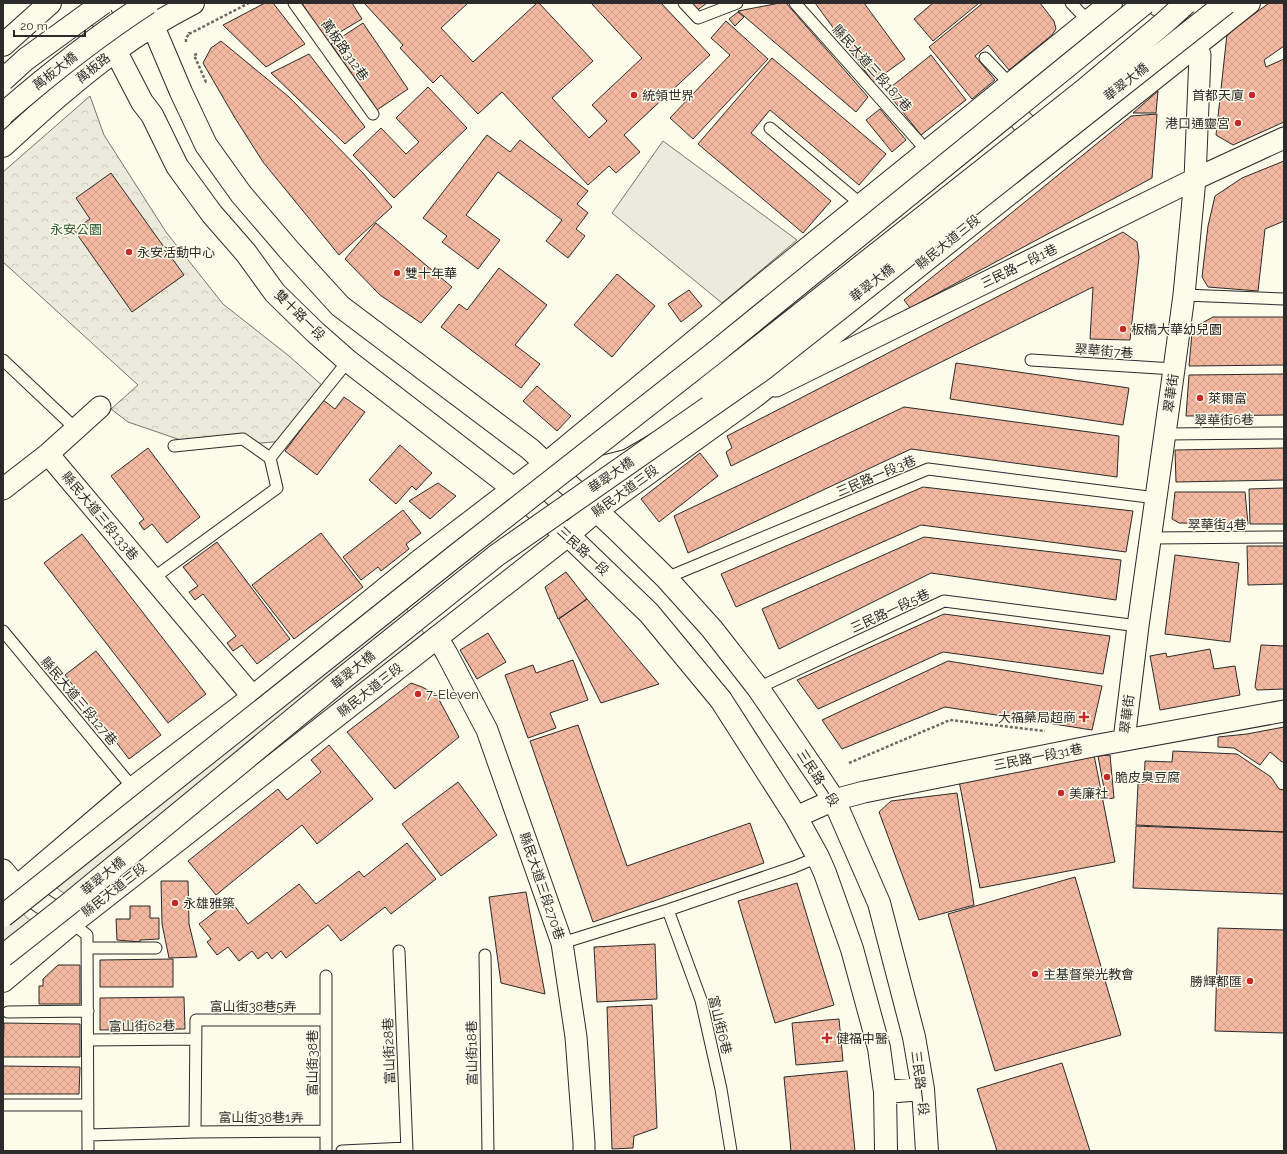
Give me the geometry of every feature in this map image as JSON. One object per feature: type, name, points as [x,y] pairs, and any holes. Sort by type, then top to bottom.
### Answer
[{"type":"main road","points":[[3,45],[50,3]]},
{"type":"main road","name":"雙十路一段","points":[[96,3],[115,50],[142,102],[152,115],[177,166],[212,214],[246,253],[275,293],[315,332],[348,361],[514,489],[550,522]]},
{"type":"main road","name":"萬板大橋","points":[[3,80],[26,59],[103,3]]},
{"type":"main road","points":[[142,3],[206,145],[241,194],[289,250],[340,306],[530,449],[590,504]]},
{"type":"main road","name":"萬板大橋","points":[[3,114],[35,86],[124,18],[148,3]]},
{"type":"main road","points":[[10,893],[133,788],[253,697],[418,562],[546,464],[1111,3]]},
{"type":"main road","name":"華翠大橋","points":[[3,916],[713,354],[1145,3]]},
{"type":"main road","points":[[1155,3],[1177,17],[1196,45],[1219,3]]},
{"type":"main road","points":[[546,464],[583,448],[619,440],[707,388],[1083,91],[1186,3]]},
{"type":"main road","name":"華翠大橋","points":[[3,956],[342,679],[497,556],[762,370],[1226,3]]},
{"type":"main road","name":"縣民大道三段","points":[[3,981],[72,923],[568,535],[590,504],[755,396],[1249,3]]},
{"type":"main road","name":"萬板路","points":[[3,146],[52,101],[115,50],[188,5]]},
{"type":"main road","points":[[1010,84],[1009,98],[1019,118],[1043,139],[1067,148]]},
{"type":"main road","name":"三民路一段","points":[[590,504],[666,578],[712,629],[758,688],[834,800],[879,903],[914,1037],[923,1089],[927,1151]]},
{"type":"main road","name":"三民路一段","points":[[550,522],[568,535],[649,613],[721,700],[796,817],[818,857],[852,949],[879,1048],[885,1092],[886,1151]]},
{"type":"main road","points":[[418,562],[405,586],[410,605],[423,624],[437,637]]},
{"type":"main road","points":[[885,1092],[923,1089]]},
{"type":"street","name":"翠華街","points":[[1124,740],[1138,626],[1184,295],[1195,179],[1200,55],[1196,45]]},
{"type":"street","name":"三民路一段1巷","points":[[755,396],[1195,179],[1284,138]]},
{"type":"street","points":[[3,489],[48,454],[100,407]]},
{"type":"street","name":"縣民大道三段133巷","points":[[48,454],[253,697]]},
{"type":"street","name":"縣民大道三段270巷","points":[[437,637],[487,730],[562,943],[576,1037],[584,1151]]},
{"type":"street","name":"三民路一段31巷","points":[[796,817],[834,800],[864,792],[1124,740],[1284,711]]},
{"type":"street","points":[[3,870],[10,893],[72,923]]},
{"type":"lane","name":"萬板路312巷","points":[[294,3],[373,114]]},
{"type":"lane","points":[[684,3],[698,18],[737,3]]},
{"type":"lane","name":"縣民大道三段187巷","points":[[795,3],[928,152]]},
{"type":"lane","points":[[1071,3],[1088,21]]},
{"type":"lane","points":[[985,58],[1010,84]]},
{"type":"lane","points":[[770,128],[862,205]]},
{"type":"lane","points":[[1184,295],[1284,299]]},
{"type":"lane","points":[[3,360],[76,429]]},
{"type":"lane","name":"翠華街7巷","points":[[1031,360],[1174,369]]},
{"type":"lane","points":[[270,458],[348,361]]},
{"type":"lane","name":"翠華街6巷","points":[[1165,434],[1284,433]]},
{"type":"lane","points":[[152,579],[277,488],[270,458],[243,439],[174,446]]},
{"type":"lane","name":"三民路一段3巷","points":[[666,578],[928,469],[1156,498]]},
{"type":"lane","name":"翠華街4巷","points":[[1151,538],[1284,537]]},
{"type":"lane","name":"三民路一段5巷","points":[[758,688],[944,601],[1138,626]]},
{"type":"lane","name":"縣民大道三段127巷","points":[[3,631],[133,788]]},
{"type":"lane","points":[[562,943],[668,910],[794,867],[818,857]]},
{"type":"lane","name":"富山街6巷","points":[[668,910],[701,1000],[721,1089],[731,1151]]},
{"type":"lane","points":[[72,923],[87,935],[88,948],[88,1151]]},
{"type":"lane","points":[[88,948],[156,948]]},
{"type":"lane","name":"富山街28巷","points":[[399,951],[407,1150]]},
{"type":"lane","name":"富山街18巷","points":[[485,954],[488,1151]]},
{"type":"lane","name":"富山街38巷","points":[[326,976],[326,1151]]},
{"type":"lane","points":[[8,1012],[88,1011]]},
{"type":"lane","name":"富山街38巷5弄","points":[[195,1132],[196,1020],[326,1020]]},
{"type":"lane","name":"富山街62巷","points":[[88,1040],[196,1039]]},
{"type":"lane","points":[[3,1105],[88,1105]]},
{"type":"lane","name":"富山街38巷1弄","points":[[195,1132],[326,1131]]},
{"type":"lane","points":[[88,1135],[195,1132]]},
{"type":"lane","points":[[342,1151],[407,1150]]},
{"type":"path","points":[[185,46],[186,38],[189,34],[246,6],[249,3]]},
{"type":"path","points":[[188,5],[189,34]]},
{"type":"path","points":[[189,52],[199,70]]},
{"type":"path","points":[[197,54],[194,56],[206,82],[208,82]]},
{"type":"path","points":[[849,763],[950,720],[1050,732]]},
{"type":"green space","name":"永安公園","points":[[90,96],[104,135],[166,232],[223,304],[289,356],[324,387],[284,441],[204,448],[128,422],[111,409],[138,385],[3,262],[3,172]]},
{"type":"shaded area","points":[[663,141],[797,240],[722,303],[612,213]]},
{"type":"shaded area","points":[[402,595],[410,616],[424,633],[81,906],[42,877]]},
{"type":"shaded area","points":[[12,903],[44,934],[3,966],[3,910]]},
{"type":"building","points":[[265,3],[273,3],[305,44],[266,67],[223,25]]},
{"type":"building","points":[[302,3],[352,3],[362,19],[325,41]]},
{"type":"building","name":"統領世界","points":[[364,3],[468,3],[441,28],[473,62],[537,3],[539,3],[593,61],[552,98],[589,138],[607,121],[592,105],[642,58],[591,3],[661,3],[710,55],[624,135],[640,152],[616,173],[609,166],[588,185],[502,92],[478,114],[441,75],[433,83],[400,48],[403,45]]},
{"type":"building","points":[[690,3],[707,3],[696,11]]},
{"type":"building","points":[[786,3],[868,97],[856,112],[738,11]]},
{"type":"building","points":[[815,3],[864,3],[905,59],[873,82]]},
{"type":"building","points":[[933,3],[979,3],[933,41],[914,19]]},
{"type":"building","points":[[983,3],[1040,3],[1054,21],[1056,29],[1052,35],[1009,70],[988,45],[975,56],[995,80],[972,99],[929,47]]},
{"type":"building","name":"首都天廈","points":[[1269,3],[1284,3],[1284,46],[1264,60],[1266,67],[1284,59],[1284,122],[1233,145],[1216,135],[1227,34]]},
{"type":"building","points":[[738,12],[744,17],[735,26],[729,19]]},
{"type":"building","points":[[726,21],[768,59],[693,139],[670,118],[730,55],[711,38]]},
{"type":"building","points":[[363,23],[408,89],[377,110],[331,44]]},
{"type":"building","points":[[221,41],[289,97],[363,173],[392,207],[339,255],[263,162],[203,63],[211,48]]},
{"type":"building","points":[[309,54],[365,127],[345,144],[271,73]]},
{"type":"building","points":[[931,55],[966,100],[921,135],[886,91]]},
{"type":"building","points":[[772,58],[886,154],[859,185],[770,110],[751,133],[831,201],[803,233],[698,144]]},
{"type":"building","points":[[428,87],[467,128],[394,198],[353,155],[381,128],[406,154],[419,142],[396,118]]},
{"type":"building","points":[[1158,91],[1156,113],[1133,113]]},
{"type":"building","points":[[880,109],[906,140],[892,152],[866,120]]},
{"type":"building","points":[[1157,114],[1152,178],[910,308],[904,300],[1131,116]]},
{"type":"building","points":[[487,135],[510,152],[520,140],[588,191],[577,204],[588,213],[576,229],[585,236],[568,258],[546,241],[562,220],[498,172],[466,215],[500,240],[478,269],[442,242],[447,236],[423,218]]},
{"type":"building","points":[[1284,161],[1284,221],[1265,229],[1258,291],[1208,287],[1202,277],[1208,226],[1215,196],[1242,178]]},
{"type":"building","name":"永安活動中心","points":[[111,173],[184,275],[132,312],[74,230],[90,219],[76,198]]},
{"type":"building","name":"雙十年華","points":[[376,223],[452,287],[421,323],[380,295],[345,259]]},
{"type":"building","points":[[1123,232],[1137,242],[1139,257],[1130,340],[1090,339],[1093,287],[731,466],[726,452],[732,448],[727,436]]},
{"type":"building","points":[[499,268],[547,305],[515,345],[540,364],[521,388],[441,327],[459,304],[467,310]]},
{"type":"building","points":[[617,274],[655,306],[612,357],[574,325]]},
{"type":"building","points":[[689,290],[702,306],[681,322],[668,304]]},
{"type":"building","points":[[1213,317],[1284,317],[1284,365],[1189,366],[1192,333],[1202,323]]},
{"type":"building","points":[[956,363],[1129,388],[1123,425],[950,399]]},
{"type":"building","points":[[1284,374],[1284,415],[1186,416],[1189,375]]},
{"type":"building","points":[[537,386],[571,416],[557,431],[523,401]]},
{"type":"building","points":[[344,397],[365,412],[317,475],[285,451],[323,400],[335,409]]},
{"type":"building","points":[[904,407],[1119,436],[1117,477],[911,449],[688,553],[674,516]]},
{"type":"building","points":[[400,445],[432,473],[416,490],[412,486],[396,504],[369,480]]},
{"type":"building","points":[[148,448],[200,517],[167,543],[152,524],[144,530],[139,523],[144,519],[111,476]]},
{"type":"building","points":[[1284,448],[1284,480],[1176,482],[1175,450]]},
{"type":"building","points":[[700,453],[718,476],[659,522],[641,499]]},
{"type":"building","points":[[438,483],[456,496],[430,519],[409,501]]},
{"type":"building","points":[[923,487],[1133,511],[1126,552],[921,525],[736,607],[721,574]]},
{"type":"building","points":[[1284,488],[1284,524],[1250,524],[1249,489]]},
{"type":"building","points":[[1175,492],[1245,492],[1248,524],[1179,523],[1172,519]]},
{"type":"building","points":[[403,510],[421,533],[406,544],[409,549],[381,571],[378,567],[361,580],[343,557]]},
{"type":"building","points":[[321,533],[363,587],[294,639],[252,585]]},
{"type":"building","points":[[82,534],[206,694],[168,723],[44,563]]},
{"type":"building","points":[[924,537],[1121,560],[1116,600],[931,573],[779,649],[762,609]]},
{"type":"building","points":[[217,542],[290,639],[257,664],[242,645],[233,651],[227,643],[236,636],[203,594],[195,600],[189,592],[198,586],[183,567]]},
{"type":"building","points":[[1247,546],[1284,546],[1284,584],[1248,585]]},
{"type":"building","points":[[1175,555],[1239,563],[1230,642],[1165,634]]},
{"type":"building","points":[[566,572],[587,599],[558,619],[545,587]]},
{"type":"building","points":[[587,599],[659,684],[601,703],[559,619]]},
{"type":"building","points":[[944,614],[1110,636],[1103,674],[943,652],[818,709],[797,680]]},
{"type":"building","points":[[488,633],[506,662],[477,679],[460,650]]},
{"type":"building","points":[[1261,645],[1284,646],[1284,689],[1257,690],[1255,687]]},
{"type":"building","points":[[1210,649],[1214,669],[1235,666],[1240,695],[1160,710],[1150,656],[1166,653],[1167,657]]},
{"type":"building","points":[[96,651],[161,735],[129,759],[65,675]]},
{"type":"building","points":[[573,660],[588,700],[550,713],[556,728],[528,738],[505,675],[533,665],[536,673]]},
{"type":"building","points":[[948,661],[1102,686],[1092,730],[945,707],[842,749],[822,720]]},
{"type":"building","points":[[411,683],[436,694],[459,737],[395,789],[347,732]]},
{"type":"building","points":[[578,725],[627,866],[750,823],[764,863],[593,922],[530,741]]},
{"type":"building","points":[[1284,727],[1284,761],[1282,762],[1270,752],[1260,765],[1234,748],[1218,747],[1218,737],[1247,734]]},
{"type":"building","points":[[329,745],[373,799],[317,844],[302,825],[216,895],[188,861],[278,789],[287,800],[321,772],[311,760]]},
{"type":"building","points":[[1173,751],[1237,754],[1271,777],[1279,789],[1284,790],[1284,832],[1136,825],[1138,784],[1144,784],[1145,761],[1172,762]]},
{"type":"building","points":[[1094,755],[1115,862],[980,888],[959,781]]},
{"type":"building","name":"脆皮臭豆腐","points":[[1110,755],[1114,798],[1106,799],[1098,756]]},
{"type":"building","points":[[458,782],[497,835],[441,876],[402,824]]},
{"type":"building","points":[[957,793],[974,905],[919,920],[879,812],[891,801]]},
{"type":"building","points":[[1136,826],[1284,832],[1284,894],[1133,888]]},
{"type":"building","points":[[407,843],[436,879],[391,914],[385,907],[341,941],[328,925],[286,958],[281,951],[272,959],[267,952],[258,959],[252,951],[239,961],[228,947],[217,955],[207,942],[211,939],[199,924],[230,900],[248,924],[299,884],[316,904],[359,871],[364,877]]},
{"type":"building","name":"主基督榮光教會","points":[[1075,877],[1121,1035],[995,1071],[948,914]]},
{"type":"building","name":"永雄雅築","points":[[161,881],[188,881],[189,924],[197,957],[169,958],[162,924]]},
{"type":"building","points":[[797,883],[834,1005],[775,1023],[738,901]]},
{"type":"building","points":[[526,892],[545,994],[501,983],[489,897]]},
{"type":"building","points":[[130,906],[150,906],[150,918],[159,918],[159,939],[140,940],[140,942],[117,940],[116,919],[130,919]]},
{"type":"building","name":"勝輝都匯","points":[[1218,928],[1284,930],[1284,1033],[1215,1031]]},
{"type":"building","points":[[655,944],[657,999],[597,1002],[594,947]]},
{"type":"building","points":[[173,959],[173,987],[100,987],[100,960]]},
{"type":"building","points":[[58,965],[80,965],[80,1004],[39,1004],[39,986],[43,986],[43,979]]},
{"type":"building","points":[[184,997],[185,1029],[100,1030],[100,998]]},
{"type":"building","points":[[652,1005],[657,1128],[634,1136],[633,1148],[612,1149],[607,1007]]},
{"type":"building","points":[[839,1019],[843,1061],[796,1065],[792,1023]]},
{"type":"building","points":[[4,1023],[80,1024],[80,1057],[3,1057]]},
{"type":"building","points":[[1062,1063],[1090,1151],[997,1151],[977,1089]]},
{"type":"building","points":[[3,1066],[80,1067],[79,1094],[3,1094]]},
{"type":"building","points":[[847,1071],[855,1151],[791,1151],[784,1077]]},
{"type":"place","name":"統領世界","points":[[634,95]]},
{"type":"place","name":"首都天廈","points":[[1252,95]]},
{"type":"place","name":"港口通靈宮","points":[[1238,123]]},
{"type":"place","name":"永安活動中心","points":[[129,252]]},
{"type":"place","name":"雙十年華","points":[[397,273]]},
{"type":"place","name":"板橋大華幼兒園","points":[[1123,329]]},
{"type":"place","name":"萊爾富","points":[[1200,398]]},
{"type":"place","name":"7-Eleven","points":[[418,694]]},
{"type":"place","name":"大福藥局超商","points":[[1084,717]]},
{"type":"place","name":"脆皮臭豆腐","points":[[1107,777]]},
{"type":"place","name":"美廉社","points":[[1061,793]]},
{"type":"place","name":"永雄雅築","points":[[175,903]]},
{"type":"place","name":"主基督榮光教會","points":[[1035,974]]},
{"type":"place","name":"勝輝都匯","points":[[1250,981]]},
{"type":"place","name":"健福中醫","points":[[827,1038]]}]
